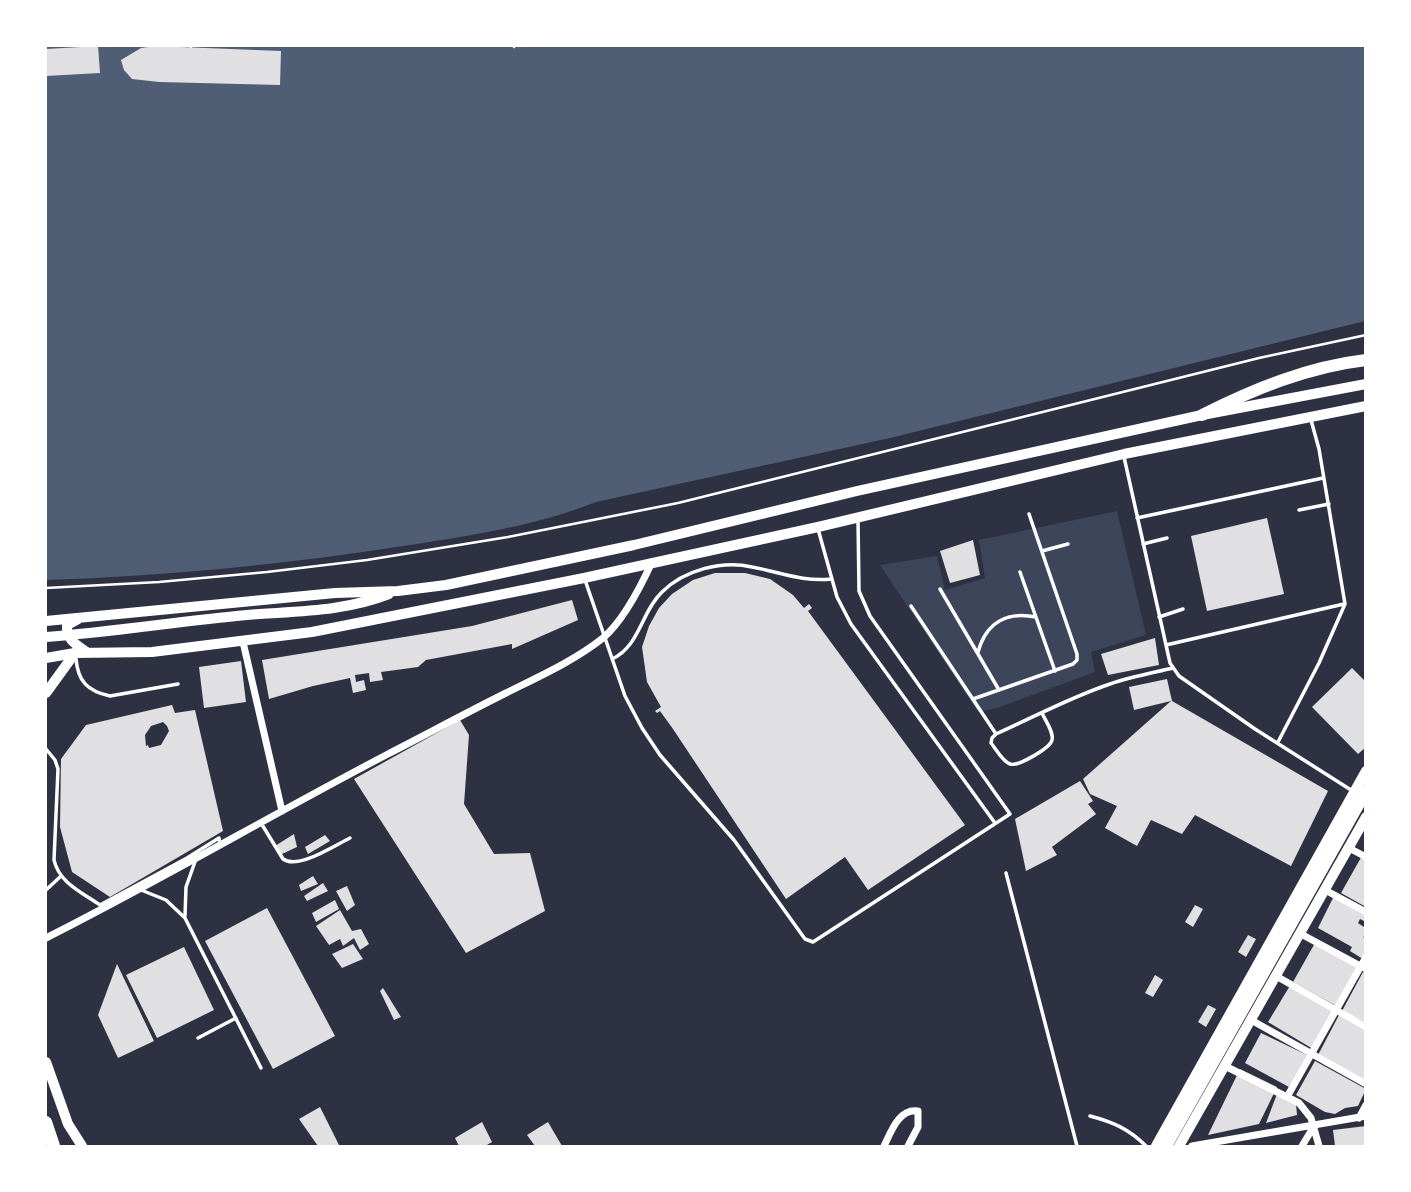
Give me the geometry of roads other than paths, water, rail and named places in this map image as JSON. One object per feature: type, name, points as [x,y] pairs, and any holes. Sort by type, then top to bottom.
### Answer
[{"type":"highway","points":[[1202,415],[1247,392],[1288,377],[1366,360]]},
{"type":"highway","points":[[1166,1146],[1359,791]]},
{"type":"highway","points":[[46,1122],[54,1146]]},
{"type":"main road","points":[[46,621],[446,585],[1202,415],[1366,384]]},
{"type":"main road","points":[[46,658],[75,653],[152,652],[312,632],[584,578],[859,518],[1124,454],[1366,406]]},
{"type":"main road","points":[[46,637],[248,615],[330,610],[369,602],[398,590]]},
{"type":"main road","points":[[80,618],[67,625],[67,633],[73,642],[88,653]]},
{"type":"main road","points":[[46,693],[75,653]]},
{"type":"main road","points":[[1156,1146],[1359,791],[1366,771]]},
{"type":"main road","points":[[1180,1146],[1366,817]]},
{"type":"main road","points":[[46,1062],[68,1124],[82,1146]]},
{"type":"main road","points":[[68,1124],[69,1146]]},
{"type":"street","points":[[46,938],[556,668],[605,636],[636,593],[652,562]]},
{"type":"street","points":[[243,642],[282,811]]},
{"type":"street","points":[[1349,848],[1366,857]]},
{"type":"street","points":[[1325,890],[1366,912]]},
{"type":"street","points":[[1301,934],[1363,968]]},
{"type":"street","points":[[1287,1097],[1363,968],[1366,957]]},
{"type":"street","points":[[1276,976],[1366,1027]]},
{"type":"street","points":[[1251,1020],[1366,1084]]},
{"type":"street","points":[[1225,1066],[1287,1097],[1306,1110],[1314,1126],[1318,1146]]},
{"type":"street","points":[[1192,1146],[1362,1117],[1366,1105]]},
{"type":"street","points":[[884,1146],[902,1114],[918,1111],[918,1127],[908,1146]]},
{"type":"street","points":[[1302,1146],[1314,1126]]},
{"type":"lane","points":[[1278,742],[1345,604],[1329,503],[1310,416]]},
{"type":"lane","points":[[1124,454],[1159,617],[1173,668],[1179,676],[1223,707],[1359,791]]},
{"type":"lane","points":[[1137,518],[1324,478]]},
{"type":"lane","points":[[1299,510],[1329,503]]},
{"type":"lane","points":[[973,699],[1073,664],[1078,657],[1029,514]]},
{"type":"lane","points":[[584,578],[625,696],[660,755],[734,840],[808,942],[817,940],[1010,814],[870,616],[859,591],[859,518]]},
{"type":"lane","points":[[818,527],[837,597],[851,624],[995,823]]},
{"type":"lane","points":[[1143,544],[1167,538]]},
{"type":"lane","points":[[1042,551],[1068,544]]},
{"type":"lane","points":[[612,659],[628,648],[652,602],[664,589],[709,567],[749,566],[792,578],[831,579]]},
{"type":"lane","points":[[1020,572],[1055,671]]},
{"type":"lane","points":[[940,589],[999,690]]},
{"type":"lane","points":[[1166,645],[1345,604]]},
{"type":"lane","points":[[911,606],[996,734]]},
{"type":"lane","points":[[1159,617],[1183,609]]},
{"type":"lane","points":[[978,652],[981,639],[998,621],[1022,614],[1036,617]]},
{"type":"lane","points":[[75,653],[77,674],[81,681],[102,694],[110,696],[178,684]]},
{"type":"lane","points":[[1042,713],[1052,740],[1049,746],[1019,764],[1006,762],[991,743],[996,734],[1042,713],[1113,683],[1173,668]]},
{"type":"lane","points":[[46,750],[55,760],[58,769],[54,860],[56,869],[80,894],[100,908],[219,838],[221,845]]},
{"type":"lane","points":[[261,823],[288,862],[300,862],[350,838]]},
{"type":"lane","points":[[185,918],[186,887],[197,859]]},
{"type":"lane","points":[[1006,873],[1077,1146]]},
{"type":"lane","points":[[46,890],[61,876]]},
{"type":"lane","points":[[140,890],[166,900],[185,918],[261,1068]]},
{"type":"lane","points":[[198,1038],[236,1018]]},
{"type":"lane","points":[[1090,1116],[1119,1125],[1134,1134],[1146,1146]]}]
